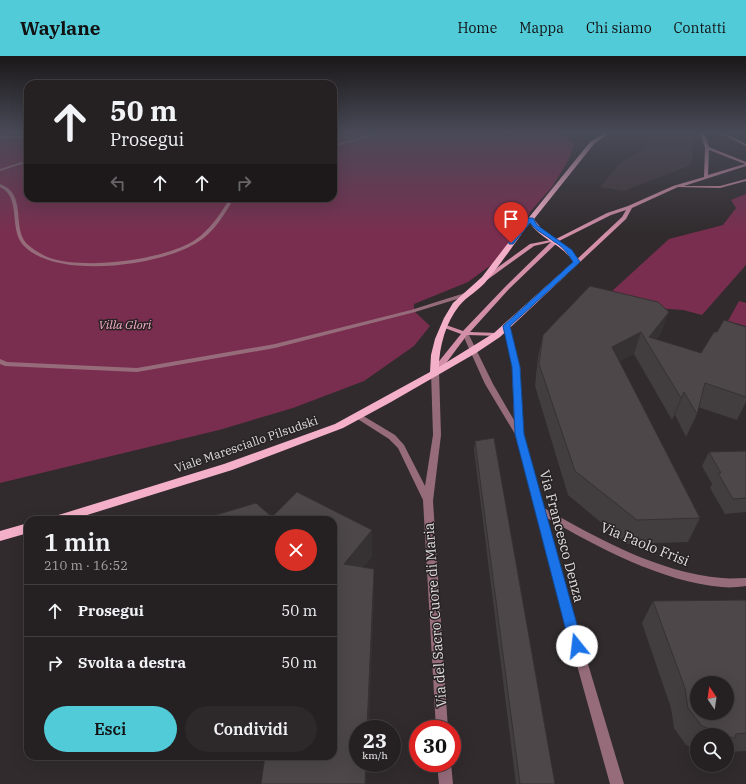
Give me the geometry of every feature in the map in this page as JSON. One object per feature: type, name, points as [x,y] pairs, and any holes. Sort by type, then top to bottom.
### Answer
[{"type":"main road","points":[[485,279],[507,248],[574,166]]},
{"type":"main road","points":[[706,166],[706,176]]},
{"type":"main road","points":[[435,372],[465,333],[507,288],[557,240],[609,214],[630,207],[675,187],[739,166]]},
{"type":"main road","points":[[675,187],[720,187],[746,180]]},
{"type":"main road","points":[[531,219],[535,226],[557,240],[572,254],[576,262],[624,218],[630,207]]},
{"type":"main road","points":[[435,372],[437,347],[444,326],[454,309],[465,295],[532,245],[538,242],[557,240]]},
{"type":"main road","name":"Viale Maresciallo Pilsudski","points":[[69,516],[228,467],[316,435],[357,416],[473,351],[507,326],[576,262]]},
{"type":"main road","points":[[444,326],[465,333],[497,334]]},
{"type":"main road","points":[[0,536],[24,529]]},
{"type":"street","points":[[0,170],[13,166]]},
{"type":"street","points":[[0,185],[3,186],[13,197],[20,238],[34,252],[58,263],[90,265],[142,259],[167,253],[196,242],[221,217],[230,202]]},
{"type":"street","points":[[0,361],[5,364],[137,370],[274,346],[413,311],[465,295]]},
{"type":"street","points":[[507,326],[516,367],[519,434]]},
{"type":"street","name":"Via Francesco Denza","points":[[465,333],[493,390],[519,434],[602,737],[617,784]]},
{"type":"street","name":"Via del Sacro Cuore di Maria","points":[[435,372],[437,435],[428,501],[441,720]]},
{"type":"street","name":"Via del Sacro Cuore di Maria","points":[[357,416],[392,437],[397,442],[428,501]]},
{"type":"street","name":"Via Paolo Frisi","points":[[540,510],[590,538],[670,572],[714,582],[746,582]]},
{"type":"street","points":[[445,772],[446,784]]},
{"type":"shaded area","points":[[618,166],[689,166],[624,191],[600,187]]},
{"type":"green space","name":"Villa Glori","points":[[0,166],[24,166],[24,202],[337,202],[337,166],[565,166],[552,187],[530,212],[522,231],[498,260],[468,282],[414,304],[414,311],[430,326],[414,346],[364,381],[293,408],[219,430],[0,483]]},
{"type":"green space","points":[[746,194],[746,265],[702,315],[683,310],[655,308],[610,293],[669,239],[723,225],[736,208],[731,200]]},
{"type":"green space","points":[[739,301],[746,303],[746,326],[728,321]]},
{"type":"building","points":[[590,286],[658,302],[669,312],[649,337],[701,353],[714,332],[717,332],[724,320],[746,327],[746,397],[705,383],[697,414],[684,392],[681,398],[641,332],[612,347],[700,518],[637,520],[575,471],[539,364],[543,335]]},
{"type":"building","points":[[494,438],[555,784],[520,784],[475,441]]},
{"type":"building","points":[[746,451],[746,498],[733,499],[718,473],[721,473],[709,452]]},
{"type":"building","points":[[297,492],[372,530],[344,564],[374,569],[367,720],[349,720],[349,772],[366,772],[365,784],[261,784],[264,760],[337,760],[337,516],[273,516]]},
{"type":"building","points":[[256,503],[271,516],[212,516]]},
{"type":"building","points":[[746,600],[746,733],[736,734],[734,738],[734,728],[707,728],[701,725],[697,720],[734,720],[734,676],[690,676],[690,711],[688,708],[685,688],[653,601]]},
{"type":"route","points":[[511,243],[531,219],[535,226],[557,240],[570,252],[576,262],[507,326],[516,367],[519,434],[577,646]]}]
